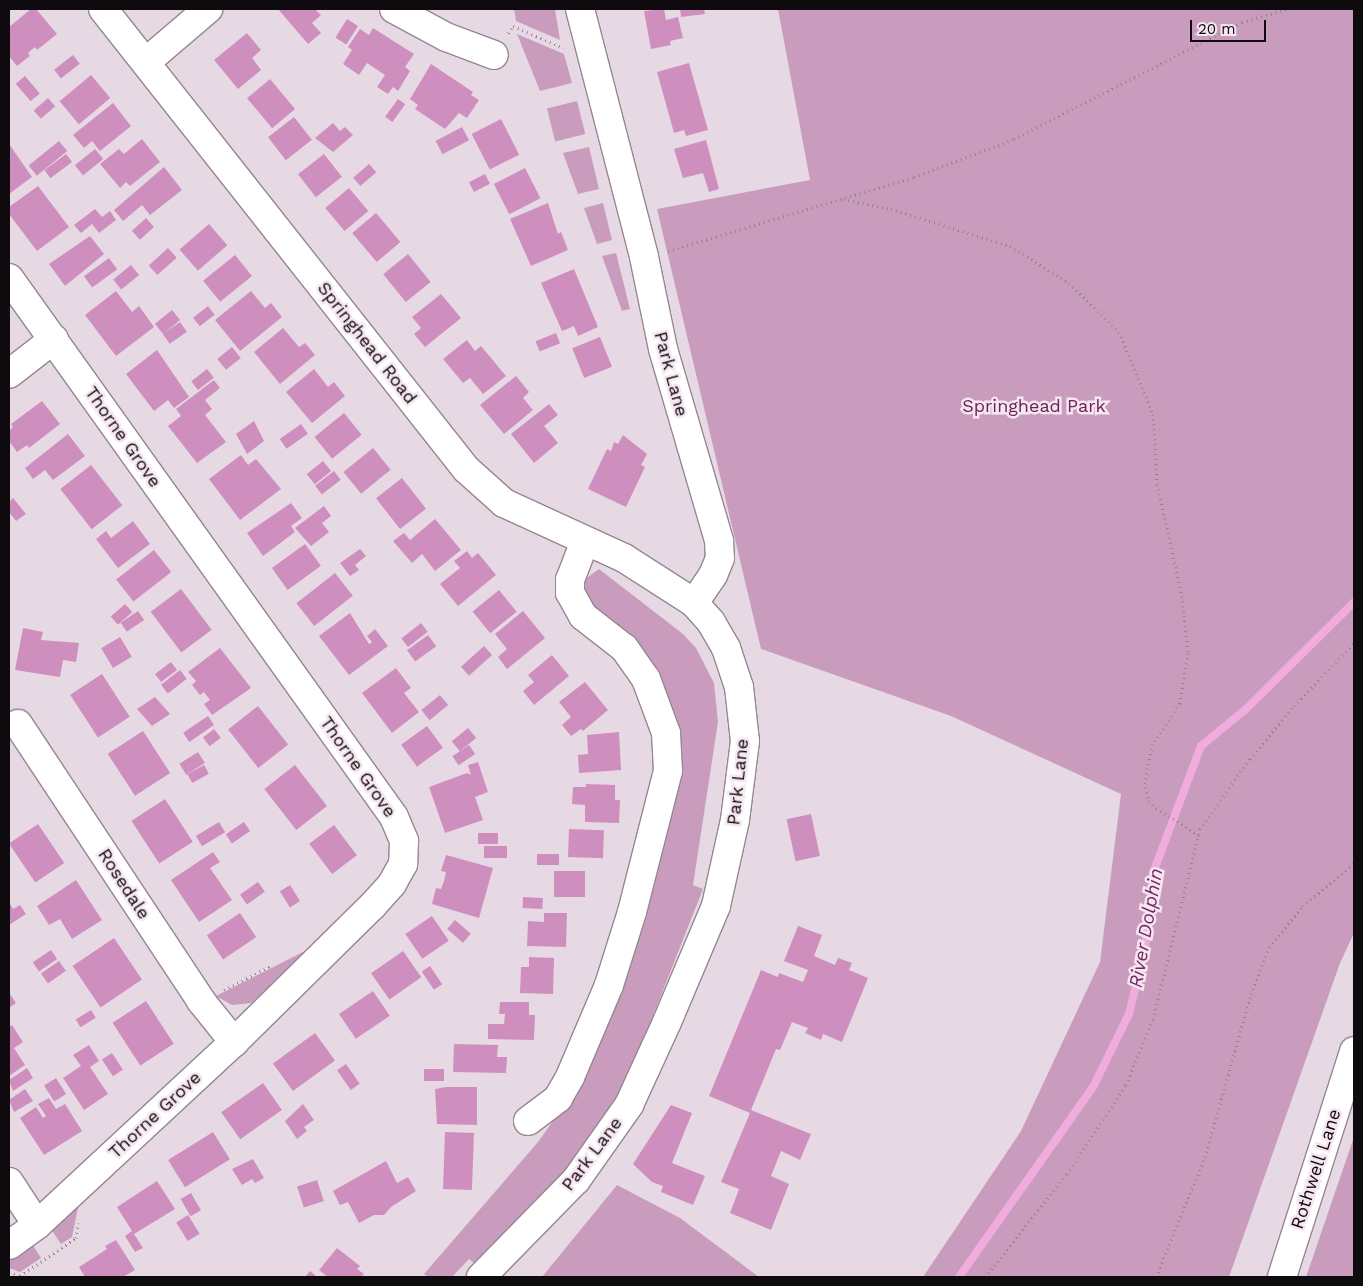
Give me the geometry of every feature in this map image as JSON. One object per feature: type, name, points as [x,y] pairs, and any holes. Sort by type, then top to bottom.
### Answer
[{"type":"street","name":"Springhead Road","points":[[102,9],[146,62],[466,469],[504,503],[624,558],[694,603]]},
{"type":"street","points":[[146,62],[208,9]]},
{"type":"street","points":[[394,9],[446,37],[494,55]]},
{"type":"street","name":"Park Lane","points":[[481,1277],[576,1180],[629,1105],[716,906],[735,820],[745,741],[739,686],[726,648],[711,622],[694,603],[713,575],[720,558],[719,541],[663,350],[644,257],[580,9]]},
{"type":"street","name":"Thorne Grove","points":[[9,278],[394,817],[404,841],[403,864],[392,884],[234,1042],[38,1225],[9,1245]]},
{"type":"street","points":[[9,374],[54,339]]},
{"type":"street","points":[[528,1121],[558,1098],[570,1077],[608,985],[632,912],[668,771],[666,733],[646,679],[624,648],[583,616],[570,593],[570,580],[585,541]]},
{"type":"street","name":"Rosedale","points":[[18,724],[201,1001],[234,1042]]},
{"type":"street","name":"Rothwell Lane","points":[[1285,1268],[1354,1051]]},
{"type":"street","points":[[9,1182],[38,1225]]},
{"type":"path","points":[[644,257],[914,177],[1014,139],[1242,22],[1287,9]]},
{"type":"path","points":[[494,55],[513,26],[562,48],[589,45]]},
{"type":"path","points":[[842,199],[899,211],[1010,246],[1069,283],[1119,332],[1153,414],[1157,484],[1182,596],[1188,653],[1180,702],[1153,744],[1146,768],[1145,787],[1149,801],[1156,808],[1200,836],[1200,829]]},
{"type":"path","points":[[985,1277],[1067,1174],[1126,1085],[1153,1019],[1200,829],[1250,759],[1300,699],[1354,643]]},
{"type":"path","points":[[1156,1277],[1205,1157],[1251,994],[1270,947],[1303,906],[1354,863]]},
{"type":"green space","points":[[514,9],[555,9],[560,40],[516,21]]},
{"type":"green space","name":"Springhead Park","points":[[778,9],[1354,9],[1354,933],[1340,963],[1229,1277],[923,1277],[1021,1131],[1100,962],[1121,794],[951,716],[761,649],[657,209],[810,180]]},
{"type":"green space","points":[[517,34],[564,54],[572,83],[540,91]]},
{"type":"green space","points":[[577,101],[585,134],[555,141],[547,108]]},
{"type":"green space","points":[[589,147],[599,189],[578,194],[563,153]]},
{"type":"green space","points":[[603,203],[612,240],[597,244],[584,208]]},
{"type":"green space","points":[[616,253],[630,309],[622,311],[602,256]]},
{"type":"green space","points":[[599,569],[683,634],[696,648],[714,683],[718,722],[693,885],[703,889],[634,1064],[601,1125],[562,1179],[475,1264],[469,1259],[452,1277],[428,1277],[424,1274],[538,1142],[580,1083],[677,750],[582,599],[584,580]]},
{"type":"green space","points":[[315,946],[251,1003],[232,1005],[216,996]]},
{"type":"green space","points":[[1354,1137],[1354,1277],[1306,1277]]},
{"type":"green space","points":[[617,1185],[680,1218],[759,1277],[542,1277]]},
{"type":"green space","points":[[79,1203],[72,1237],[61,1244],[51,1229]]},
{"type":"green space","points":[[32,1244],[41,1258],[20,1272],[9,1268],[9,1261]]},
{"type":"building","points":[[31,9],[36,9],[57,34],[37,50],[35,47],[28,53],[30,56],[17,66],[9,56],[9,27]]},
{"type":"building","points":[[278,9],[315,9],[321,15],[312,23],[321,33],[308,44]]},
{"type":"building","points":[[664,9],[666,20],[678,17],[683,38],[670,41],[671,45],[651,49],[644,11]]},
{"type":"building","points":[[680,9],[704,9],[705,14],[681,17]]},
{"type":"building","points":[[347,19],[358,26],[346,45],[335,38]]},
{"type":"building","points":[[373,28],[414,54],[405,67],[410,71],[398,91],[393,87],[388,94],[377,87],[385,75],[367,63],[359,75],[343,64],[352,50],[348,47],[360,29],[369,35]]},
{"type":"building","points":[[247,33],[261,50],[252,58],[261,70],[238,89],[214,60]]},
{"type":"building","points":[[73,55],[80,64],[61,78],[54,70]]},
{"type":"building","points":[[689,63],[708,130],[686,136],[684,130],[674,133],[657,72]]},
{"type":"building","points":[[431,64],[473,92],[471,95],[479,100],[467,118],[459,113],[445,129],[415,109],[418,105],[410,99]]},
{"type":"building","points":[[91,75],[110,98],[79,124],[60,101]]},
{"type":"building","points":[[25,76],[40,94],[31,101],[16,84]]},
{"type":"building","points":[[270,79],[295,109],[272,128],[247,98]]},
{"type":"building","points":[[48,98],[55,106],[41,119],[34,110]]},
{"type":"building","points":[[398,99],[405,104],[392,122],[385,117]]},
{"type":"building","points":[[113,103],[131,126],[100,151],[92,141],[84,148],[73,135]]},
{"type":"building","points":[[294,117],[312,140],[286,160],[268,137]]},
{"type":"building","points":[[501,119],[519,155],[490,170],[472,134]]},
{"type":"building","points":[[333,123],[340,131],[345,127],[353,135],[333,152],[315,138]]},
{"type":"building","points":[[462,127],[469,140],[443,154],[436,141]]},
{"type":"building","points":[[142,139],[160,162],[130,186],[126,182],[120,188],[100,164],[119,149],[124,154]]},
{"type":"building","points":[[706,140],[719,189],[709,192],[703,173],[683,178],[674,149]]},
{"type":"building","points":[[59,141],[67,151],[37,176],[29,166]]},
{"type":"building","points":[[9,144],[32,177],[9,194]]},
{"type":"building","points":[[95,149],[103,159],[83,175],[75,165]]},
{"type":"building","points":[[66,154],[72,162],[50,178],[44,170]]},
{"type":"building","points":[[324,154],[342,177],[316,197],[298,174]]},
{"type":"building","points":[[369,164],[376,172],[360,186],[353,178]]},
{"type":"building","points":[[164,167],[182,190],[150,215],[142,205],[123,221],[114,210]]},
{"type":"building","points":[[525,168],[540,198],[509,214],[494,184]]},
{"type":"building","points":[[485,174],[490,184],[474,192],[469,182]]},
{"type":"building","points":[[38,186],[69,227],[37,251],[9,214],[9,207]]},
{"type":"building","points":[[349,188],[368,211],[345,231],[325,208]]},
{"type":"building","points":[[548,203],[558,234],[561,232],[568,250],[531,266],[510,219]]},
{"type":"building","points":[[95,209],[102,217],[110,211],[116,220],[99,233],[92,224],[81,233],[74,225]]},
{"type":"building","points":[[376,213],[400,242],[377,262],[352,233]]},
{"type":"building","points":[[146,218],[154,227],[140,240],[132,231]]},
{"type":"building","points":[[209,224],[227,245],[198,271],[180,250]]},
{"type":"building","points":[[90,236],[104,254],[65,286],[49,264]]},
{"type":"building","points":[[168,248],[177,258],[157,275],[149,265]]},
{"type":"building","points":[[408,254],[431,282],[406,302],[383,274]]},
{"type":"building","points":[[235,255],[252,276],[220,302],[203,281]]},
{"type":"building","points":[[109,258],[117,269],[92,288],[84,276]]},
{"type":"building","points":[[131,265],[139,275],[121,290],[113,279]]},
{"type":"building","points":[[574,269],[598,327],[578,336],[574,326],[562,331],[541,283]]},
{"type":"building","points":[[116,291],[132,312],[139,306],[154,327],[116,356],[85,315]]},
{"type":"building","points":[[251,291],[265,308],[271,303],[282,317],[240,351],[215,320]]},
{"type":"building","points":[[441,294],[461,318],[425,347],[414,334],[421,328],[412,317]]},
{"type":"building","points":[[208,306],[215,315],[200,326],[193,318]]},
{"type":"building","points":[[172,310],[180,320],[163,334],[155,324]]},
{"type":"building","points":[[180,322],[187,332],[170,344],[163,334]]},
{"type":"building","points":[[283,328],[299,347],[305,343],[315,355],[280,384],[254,352]]},
{"type":"building","points":[[556,333],[560,343],[540,351],[536,341]]},
{"type":"building","points":[[600,337],[612,367],[584,378],[572,348]]},
{"type":"building","points":[[467,340],[475,351],[481,346],[506,376],[483,394],[470,378],[463,383],[443,359]]},
{"type":"building","points":[[232,347],[241,358],[226,370],[217,359]]},
{"type":"building","points":[[157,350],[189,397],[174,408],[168,400],[154,411],[126,374]]},
{"type":"building","points":[[207,369],[214,378],[198,390],[191,381]]},
{"type":"building","points":[[314,369],[328,387],[334,382],[345,396],[312,423],[286,392]]},
{"type":"building","points":[[516,376],[529,392],[523,398],[533,410],[504,434],[480,405]]},
{"type":"building","points":[[214,380],[220,388],[205,400],[212,409],[205,415],[226,442],[197,463],[168,426],[181,416],[176,409]]},
{"type":"building","points":[[42,401],[60,424],[29,448],[27,445],[17,452],[9,441],[9,431],[13,427],[11,424]]},
{"type":"building","points":[[549,404],[558,415],[544,426],[558,443],[534,463],[511,434]]},
{"type":"building","points":[[344,413],[362,435],[332,459],[314,437]]},
{"type":"building","points":[[254,421],[264,441],[247,454],[236,434]]},
{"type":"building","points":[[301,424],[308,434],[287,449],[280,439]]},
{"type":"building","points":[[68,434],[85,456],[53,480],[45,470],[33,479],[25,468]]},
{"type":"building","points":[[623,435],[647,454],[641,465],[645,467],[626,507],[588,489],[607,449],[611,451],[614,442],[618,444]]},
{"type":"building","points":[[373,448],[391,470],[361,494],[343,472]]},
{"type":"building","points":[[241,455],[248,465],[256,459],[281,489],[240,520],[209,479]]},
{"type":"building","points":[[323,461],[331,471],[315,484],[307,474]]},
{"type":"building","points":[[91,465],[122,505],[92,529],[60,489]]},
{"type":"building","points":[[334,471],[341,480],[322,494],[315,486]]},
{"type":"building","points":[[402,478],[426,509],[400,529],[376,498]]},
{"type":"building","points":[[13,498],[26,514],[16,521],[9,512],[9,502]]},
{"type":"building","points":[[291,503],[302,518],[291,526],[295,532],[263,556],[247,533]]},
{"type":"building","points":[[324,506],[331,516],[322,523],[329,532],[311,546],[295,528]]},
{"type":"building","points":[[435,519],[461,550],[435,571],[422,554],[412,563],[393,541],[404,533],[410,540]]},
{"type":"building","points":[[133,521],[150,544],[118,568],[96,539],[106,531],[111,538]]},
{"type":"building","points":[[305,544],[321,566],[288,590],[272,568]]},
{"type":"building","points":[[360,549],[366,556],[355,565],[359,570],[350,576],[340,563]]},
{"type":"building","points":[[154,550],[171,572],[133,602],[116,580]]},
{"type":"building","points":[[467,551],[472,558],[478,553],[496,575],[458,606],[440,584],[460,568],[454,561]]},
{"type":"building","points":[[335,573],[353,596],[314,626],[296,603]]},
{"type":"building","points":[[181,589],[212,630],[181,653],[151,612]]},
{"type":"building","points":[[499,590],[517,612],[490,633],[473,611]]},
{"type":"building","points":[[125,604],[132,612],[118,625],[111,616]]},
{"type":"building","points":[[138,611],[144,620],[127,632],[121,623]]},
{"type":"building","points":[[523,611],[545,638],[507,669],[498,657],[507,649],[495,634]]},
{"type":"building","points":[[350,613],[369,644],[372,642],[367,636],[375,629],[388,646],[349,675],[319,636]]},
{"type":"building","points":[[421,623],[428,632],[408,647],[401,638]]},
{"type":"building","points":[[23,628],[43,632],[41,640],[79,643],[76,662],[63,660],[60,677],[15,670]]},
{"type":"building","points":[[428,635],[436,646],[415,662],[407,650]]},
{"type":"building","points":[[120,637],[132,657],[113,668],[101,648]]},
{"type":"building","points":[[484,646],[492,655],[469,676],[461,667]]},
{"type":"building","points":[[220,648],[251,688],[212,715],[204,704],[210,700],[204,692],[200,695],[192,685],[196,681],[188,672]]},
{"type":"building","points":[[552,655],[569,676],[534,705],[523,691],[534,682],[528,675]]},
{"type":"building","points":[[171,662],[177,670],[161,682],[155,674]]},
{"type":"building","points":[[396,668],[411,688],[404,693],[419,712],[392,733],[362,693]]},
{"type":"building","points":[[180,670],[187,679],[168,693],[161,685]]},
{"type":"building","points":[[102,674],[130,717],[98,737],[70,695]]},
{"type":"building","points":[[585,682],[608,710],[583,731],[581,729],[571,736],[562,725],[571,717],[559,702]]},
{"type":"building","points":[[440,695],[448,705],[430,720],[421,710]]},
{"type":"building","points":[[155,697],[170,714],[152,726],[137,709]]},
{"type":"building","points":[[258,706],[288,745],[258,768],[228,729]]},
{"type":"building","points":[[208,716],[214,725],[189,742],[183,733]]},
{"type":"building","points":[[427,726],[443,748],[417,767],[401,745]]},
{"type":"building","points":[[468,728],[476,738],[460,751],[452,741]]},
{"type":"building","points":[[214,729],[221,738],[210,746],[203,738]]},
{"type":"building","points":[[143,731],[170,773],[135,796],[108,754]]},
{"type":"building","points":[[619,732],[621,770],[579,773],[578,755],[588,754],[587,735]]},
{"type":"building","points":[[469,745],[475,754],[459,765],[452,756]]},
{"type":"building","points":[[198,752],[205,763],[186,775],[179,764]]},
{"type":"building","points":[[478,762],[488,792],[475,797],[483,820],[445,833],[429,787],[467,773],[471,775],[468,765]]},
{"type":"building","points":[[204,765],[209,774],[192,783],[187,774]]},
{"type":"building","points":[[295,765],[327,806],[296,830],[264,789]]},
{"type":"building","points":[[586,784],[615,785],[615,800],[620,800],[619,823],[585,822],[585,805],[572,804],[573,787],[586,787]]},
{"type":"building","points":[[165,799],[193,842],[159,864],[131,821]]},
{"type":"building","points":[[811,814],[820,856],[795,861],[787,819]]},
{"type":"building","points":[[219,822],[225,832],[202,846],[196,836]]},
{"type":"building","points":[[244,822],[250,831],[232,843],[226,834]]},
{"type":"building","points":[[38,824],[64,863],[35,883],[9,844]]},
{"type":"building","points":[[334,825],[357,855],[332,874],[309,844]]},
{"type":"building","points":[[569,829],[604,830],[603,858],[568,857]]},
{"type":"building","points":[[478,833],[498,833],[498,844],[478,844]]},
{"type":"building","points":[[484,846],[507,846],[507,858],[484,858]]},
{"type":"building","points":[[213,852],[220,862],[210,868],[232,900],[199,922],[171,880]]},
{"type":"building","points":[[537,854],[559,854],[559,865],[537,865]]},
{"type":"building","points":[[446,855],[493,868],[479,918],[432,904],[436,888],[441,889],[444,881],[446,872],[441,871]]},
{"type":"building","points":[[554,871],[585,871],[585,897],[554,897]]},
{"type":"building","points":[[76,880],[102,920],[72,939],[60,919],[49,925],[37,906]]},
{"type":"building","points":[[258,882],[265,892],[247,904],[240,895]]},
{"type":"building","points":[[290,885],[300,901],[290,907],[280,891]]},
{"type":"building","points":[[523,897],[543,898],[542,909],[522,908]]},
{"type":"building","points":[[9,902],[13,909],[20,905],[26,914],[9,925]]},
{"type":"building","points":[[240,913],[256,937],[223,959],[207,935]]},
{"type":"building","points":[[544,913],[567,913],[566,947],[527,946],[528,921],[544,922]]},
{"type":"building","points":[[432,916],[449,941],[422,959],[405,934]]},
{"type":"building","points":[[455,920],[471,934],[463,943],[447,929]]},
{"type":"building","points":[[798,926],[822,935],[814,956],[835,965],[838,958],[852,963],[849,970],[868,978],[842,1042],[823,1034],[821,1040],[805,1033],[808,1028],[792,1022],[780,1050],[776,1049],[751,1110],[811,1134],[800,1160],[781,1151],[771,1176],[789,1184],[771,1230],[730,1213],[739,1189],[721,1182],[750,1113],[709,1096],[761,970],[778,977],[779,973],[803,982],[808,970],[784,961]]},
{"type":"building","points":[[114,938],[142,979],[101,1007],[73,966]]},
{"type":"building","points":[[51,950],[57,959],[39,971],[33,962]]},
{"type":"building","points":[[403,951],[421,977],[389,1000],[371,973]]},
{"type":"building","points":[[529,957],[554,958],[553,994],[520,993],[521,967],[529,967]]},
{"type":"building","points":[[59,961],[66,971],[48,983],[41,974]]},
{"type":"building","points":[[430,966],[442,984],[434,990],[422,972]]},
{"type":"building","points":[[373,991],[390,1016],[356,1039],[339,1014]]},
{"type":"building","points":[[9,995],[16,1003],[9,1008]]},
{"type":"building","points":[[146,1001],[174,1044],[140,1066],[112,1023]]},
{"type":"building","points":[[500,1002],[529,1002],[529,1015],[535,1015],[534,1040],[488,1039],[488,1024],[504,1024],[505,1014],[499,1014]]},
{"type":"building","points":[[91,1010],[96,1018],[81,1027],[76,1020]]},
{"type":"building","points":[[12,1025],[23,1042],[14,1048],[25,1065],[9,1076],[9,1027]]},
{"type":"building","points":[[315,1033],[335,1061],[293,1091],[273,1064]]},
{"type":"building","points":[[454,1044],[498,1045],[497,1057],[507,1057],[506,1073],[453,1072]]},
{"type":"building","points":[[89,1045],[99,1061],[90,1067],[108,1094],[84,1110],[63,1078],[81,1066],[73,1055]]},
{"type":"building","points":[[112,1053],[123,1070],[113,1076],[102,1060]]},
{"type":"building","points":[[346,1064],[360,1084],[351,1090],[337,1070]]},
{"type":"building","points":[[27,1068],[33,1078],[13,1091],[9,1080]]},
{"type":"building","points":[[424,1069],[444,1069],[444,1081],[424,1081]]},
{"type":"building","points":[[56,1078],[66,1094],[54,1102],[44,1085]]},
{"type":"building","points":[[263,1083],[282,1110],[240,1139],[221,1112]]},
{"type":"building","points":[[477,1087],[477,1125],[437,1124],[435,1089]]},
{"type":"building","points":[[25,1089],[33,1101],[14,1112],[9,1100]]},
{"type":"building","points":[[49,1098],[56,1109],[65,1104],[82,1131],[44,1155],[20,1118],[36,1107],[43,1118],[46,1116],[38,1104]]},
{"type":"building","points":[[303,1104],[314,1120],[304,1127],[307,1131],[297,1139],[285,1121]]},
{"type":"building","points":[[671,1105],[692,1113],[672,1163],[705,1176],[693,1205],[661,1192],[663,1186],[652,1182],[633,1164]]},
{"type":"building","points":[[213,1132],[230,1159],[185,1187],[168,1160]]},
{"type":"building","points":[[445,1132],[474,1133],[472,1190],[443,1189]]},
{"type":"building","points":[[253,1159],[264,1178],[255,1183],[252,1179],[242,1185],[232,1169]]},
{"type":"building","points":[[386,1161],[397,1183],[408,1177],[416,1191],[391,1207],[384,1215],[374,1215],[359,1223],[348,1202],[340,1205],[333,1191]]},
{"type":"building","points":[[317,1180],[324,1201],[304,1207],[297,1186]]},
{"type":"building","points":[[157,1181],[175,1209],[134,1234],[143,1248],[135,1252],[125,1236],[132,1231],[117,1207]]},
{"type":"building","points":[[191,1193],[201,1210],[191,1216],[181,1199]]},
{"type":"building","points":[[188,1215],[200,1234],[188,1241],[176,1222]]},
{"type":"building","points":[[116,1240],[135,1270],[123,1277],[85,1277],[79,1267],[107,1249],[105,1246]]},
{"type":"building","points":[[337,1248],[360,1266],[357,1269],[364,1274],[361,1277],[328,1277],[319,1270]]},
{"type":"building","points":[[310,1271],[317,1277],[305,1277]]},
{"type":"waterway","name":"River Dolphin","points":[[959,1277],[1093,1087],[1129,1014],[1145,949],[1153,873],[1201,746],[1246,709],[1354,602]]}]
